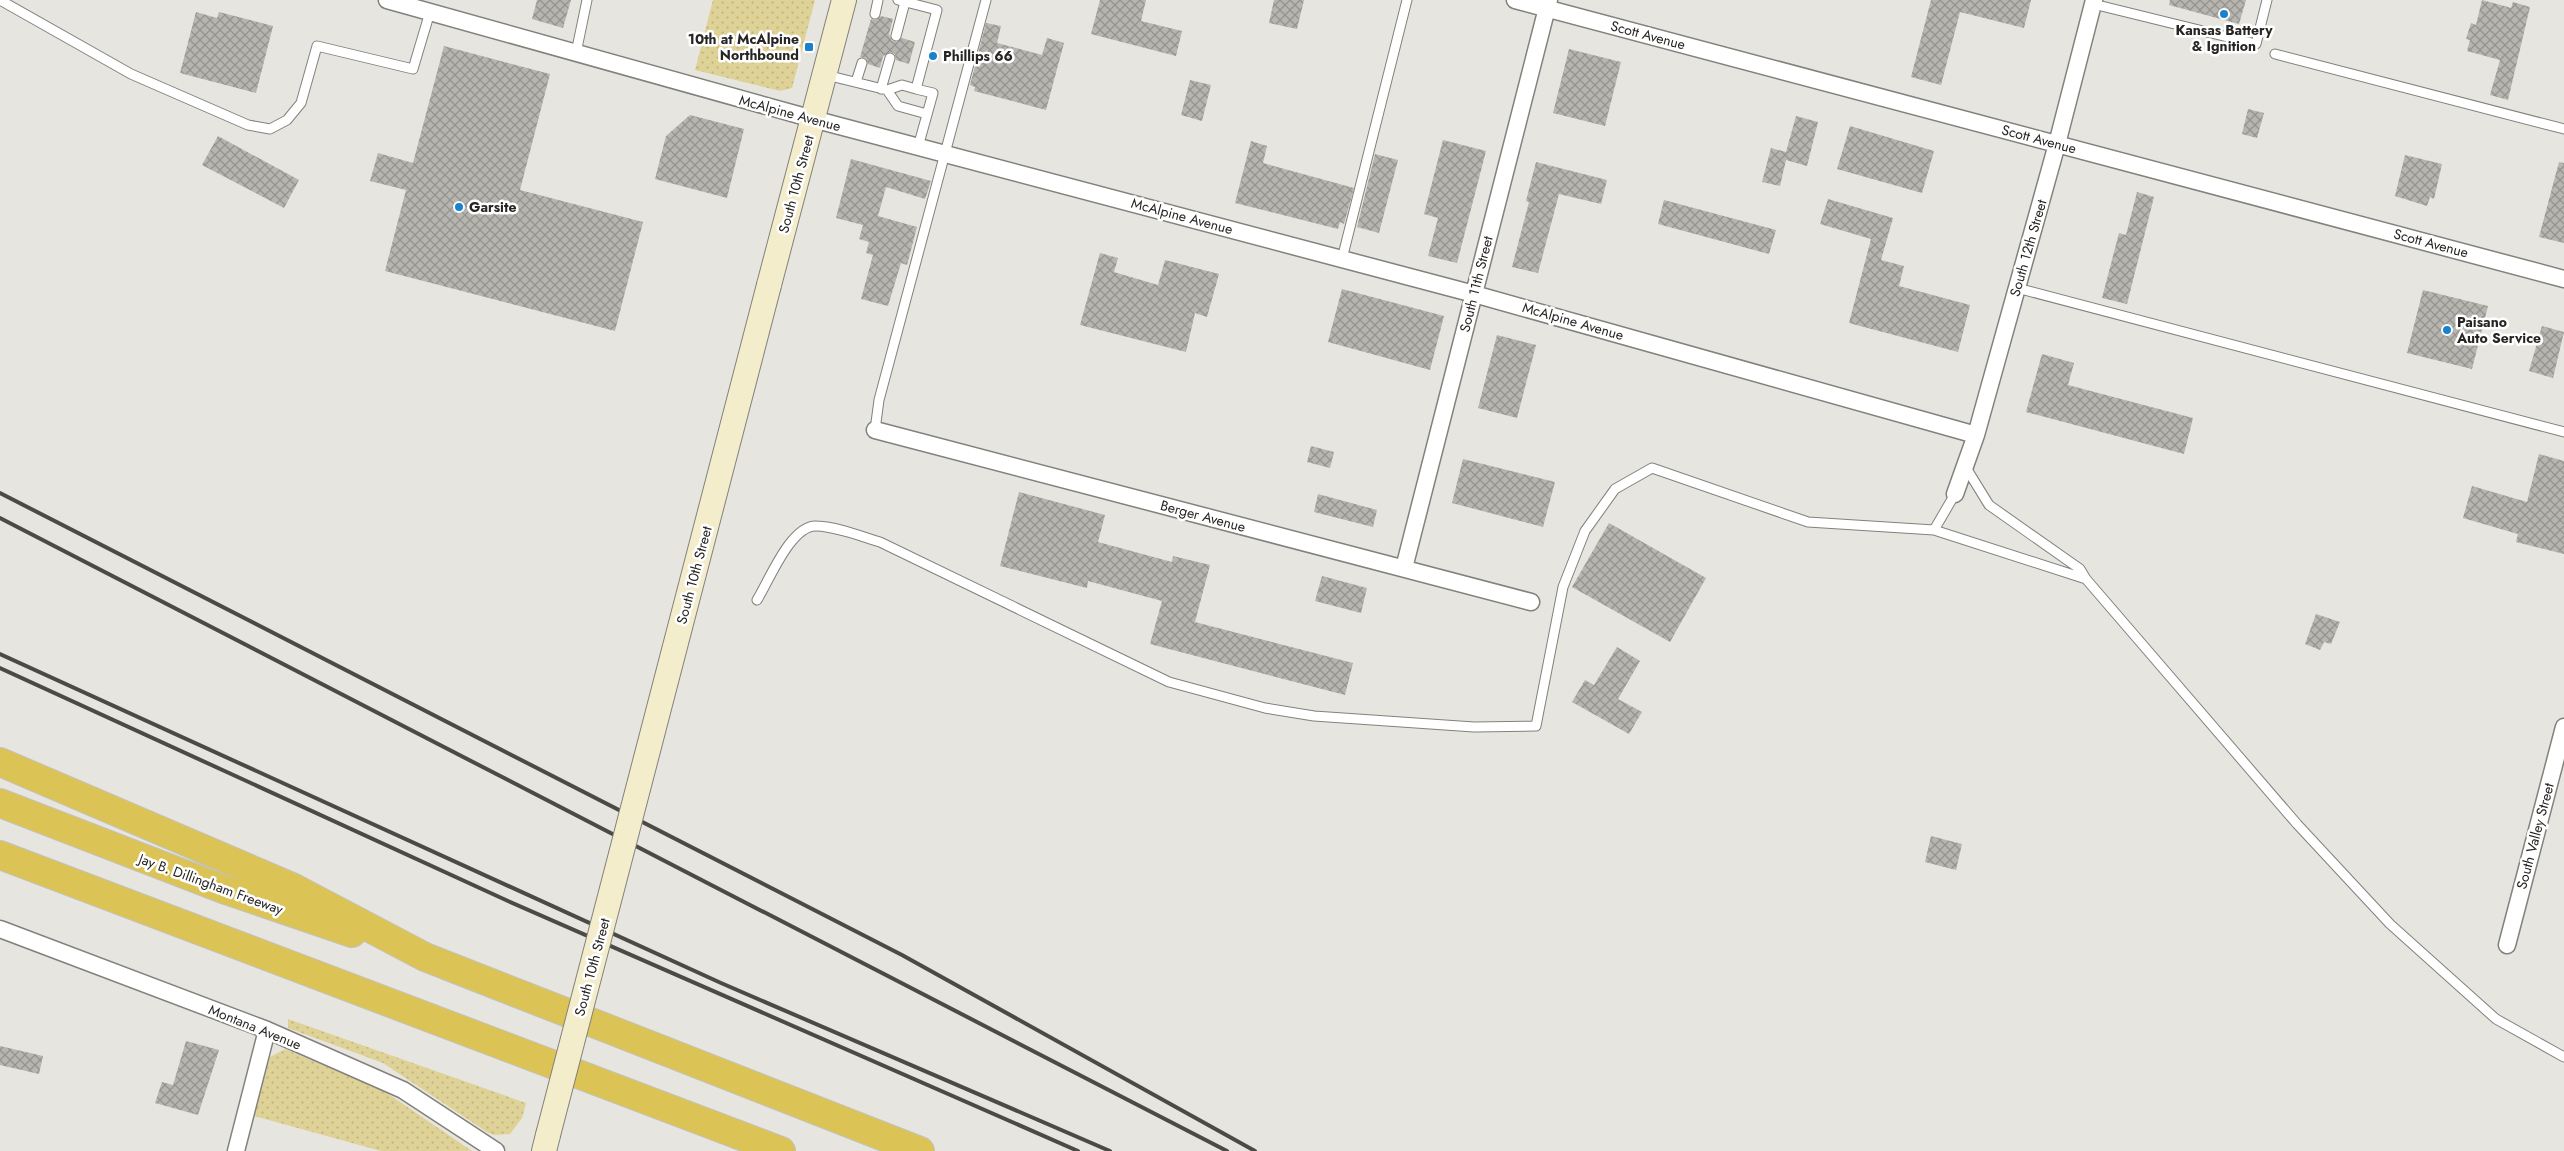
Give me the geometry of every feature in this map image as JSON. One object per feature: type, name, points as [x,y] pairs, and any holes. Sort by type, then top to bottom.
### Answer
[{"type":"highway","points":[[0,762],[292,887],[425,957],[920,1151]]},
{"type":"highway","name":"Jay B. Dillingham Freeway","points":[[0,803],[223,889],[425,957]]},
{"type":"highway","points":[[0,855],[781,1151]]},
{"type":"street","name":"McAlpine Avenue","points":[[387,0],[403,2],[430,12],[813,119],[1474,294],[1976,435]]},
{"type":"street","name":"South 10th Street","points":[[546,1143],[844,0]]},
{"type":"street","name":"Scott Avenue","points":[[1515,0],[1548,4],[2057,144],[2564,279]]},
{"type":"street","name":"South 12th Street","points":[[1955,494],[1976,435],[2057,144],[2094,2]]},
{"type":"street","name":"South 11th Street","points":[[1404,568],[1548,4]]},
{"type":"street","name":"Berger Avenue","points":[[875,430],[1531,602]]},
{"type":"street","name":"South Valley Street","points":[[2507,946],[2564,727]]},
{"type":"street","name":"Montana Avenue","points":[[0,928],[267,1030],[403,1090],[496,1151]]},
{"type":"street","points":[[236,1151],[267,1030]]},
{"type":"lane","points":[[0,0],[131,74],[248,125],[270,129],[287,120],[301,103],[317,46],[413,69],[430,12]]},
{"type":"lane","points":[[576,53],[587,0]]},
{"type":"lane","points":[[875,14],[878,0]]},
{"type":"lane","points":[[875,430],[879,400],[986,0]]},
{"type":"lane","points":[[1342,259],[1407,0]]},
{"type":"lane","points":[[2094,2],[2256,44],[2267,0]]},
{"type":"lane","points":[[896,36],[902,1],[937,10],[916,89]]},
{"type":"lane","points":[[2275,54],[2564,129]]},
{"type":"lane","points":[[884,90],[890,58]]},
{"type":"lane","points":[[856,82],[862,63]]},
{"type":"lane","points":[[824,74],[884,90],[902,85],[932,93],[918,147]]},
{"type":"lane","points":[[884,90],[898,106],[927,114]]},
{"type":"lane","points":[[2017,288],[2564,432]]},
{"type":"lane","points":[[1965,465],[1989,504],[2080,569],[2297,824],[2390,924],[2496,1018],[2564,1057]]},
{"type":"lane","points":[[757,600],[791,540],[802,530],[815,525],[835,528],[880,542],[1169,682],[1265,708],[1314,716],[1474,727],[1536,726],[1563,587],[1585,531],[1615,489],[1652,468],[1808,522],[1934,530],[2086,578]]},
{"type":"lane","points":[[1934,530],[1955,494]]},
{"type":"shaded area","points":[[713,0],[815,0],[792,88],[780,91],[695,70]]},
{"type":"shaded area","points":[[288,1019],[526,1103],[522,1118],[510,1134],[494,1135],[383,1063],[288,1028]]},
{"type":"shaded area","points":[[285,1049],[384,1091],[472,1151],[381,1151],[254,1116],[270,1057]]},
{"type":"building","points":[[537,0],[571,0],[563,28],[532,19]]},
{"type":"building","points":[[1100,0],[1146,0],[1141,21],[1182,31],[1176,56],[1091,34]]},
{"type":"building","points":[[1274,0],[1304,0],[1297,29],[1269,23]]},
{"type":"building","points":[[1931,0],[2031,0],[2024,28],[1960,12],[1941,85],[1911,77]]},
{"type":"building","name":"Kansas Battery & Ignition","points":[[2170,0],[2246,0],[2239,24],[2169,5]]},
{"type":"building","points":[[2482,0],[2511,8],[2513,2],[2530,7],[2508,100],[2490,95],[2500,60],[2467,51],[2470,40],[2466,39],[2471,23],[2476,25]]},
{"type":"building","points":[[196,12],[217,18],[219,12],[273,26],[256,93],[180,73]]},
{"type":"building","points":[[881,16],[893,19],[889,34],[892,41],[897,42],[902,38],[915,42],[909,64],[896,60],[895,54],[891,52],[883,56],[880,68],[868,64],[866,58],[860,57],[871,19],[876,20]]},
{"type":"building","points":[[986,23],[1001,26],[997,43],[1042,55],[1047,38],[1064,43],[1046,110],[974,91],[975,87],[970,85]]},
{"type":"building","name":"Garsite","points":[[444,46],[550,74],[520,190],[643,222],[615,331],[385,271],[406,190],[370,181],[378,153],[413,163]]},
{"type":"building","points":[[1569,49],[1621,62],[1605,126],[1553,113]]},
{"type":"building","points":[[1190,80],[1211,85],[1202,121],[1181,115]]},
{"type":"building","points":[[2248,109],[2264,113],[2257,138],[2242,134]]},
{"type":"building","points":[[690,115],[744,129],[727,198],[655,179],[666,136]]},
{"type":"building","points":[[1796,116],[1818,122],[1807,166],[1786,160],[1780,186],[1762,182],[1771,148],[1786,152]]},
{"type":"building","points":[[1850,126],[1934,151],[1922,193],[1837,169]]},
{"type":"building","points":[[218,136],[299,180],[284,208],[202,165]]},
{"type":"building","points":[[1443,140],[1486,151],[1457,263],[1428,256],[1438,218],[1424,214]]},
{"type":"building","points":[[1251,141],[1267,146],[1263,163],[1354,188],[1344,224],[1340,222],[1338,229],[1235,203]]},
{"type":"building","points":[[1375,154],[1398,160],[1379,233],[1357,227]]},
{"type":"building","points":[[2405,155],[2442,164],[2434,199],[2430,197],[2427,206],[2395,196]]},
{"type":"building","points":[[851,159],[931,181],[925,199],[886,187],[878,216],[917,227],[907,265],[901,263],[888,306],[861,299],[873,255],[866,253],[869,242],[859,239],[863,225],[836,218]]},
{"type":"building","points":[[1536,162],[1607,180],[1601,204],[1559,194],[1538,273],[1512,267],[1529,202],[1526,201]]},
{"type":"building","points":[[2559,162],[2564,163],[2564,243],[2539,237]]},
{"type":"building","points":[[2137,192],[2154,197],[2127,304],[2102,298],[2119,233],[2126,235]]},
{"type":"building","points":[[1828,199],[1893,218],[1881,260],[1904,266],[1899,286],[1970,305],[1958,352],[1849,323],[1871,239],[1820,224]]},
{"type":"building","points":[[1664,200],[1776,230],[1769,254],[1658,224]]},
{"type":"building","points":[[1100,253],[1118,258],[1114,272],[1158,285],[1165,260],[1219,274],[1207,317],[1195,313],[1186,352],[1080,325]]},
{"type":"building","points":[[1342,289],[1444,316],[1430,370],[1328,342]]},
{"type":"building","name":"Paisano Auto Service","points":[[2423,290],[2488,306],[2472,369],[2407,353]]},
{"type":"building","points":[[2542,326],[2564,332],[2553,378],[2529,371]]},
{"type":"building","points":[[1497,335],[1536,345],[1517,418],[1478,408]]},
{"type":"building","points":[[2042,354],[2074,363],[2068,385],[2193,418],[2184,454],[2026,412]]},
{"type":"building","points":[[1311,446],[1334,452],[1330,468],[1307,462]]},
{"type":"building","points":[[2539,454],[2564,461],[2564,554],[2516,542],[2518,534],[2463,518],[2472,486],[2527,502]]},
{"type":"building","points":[[1463,459],[1555,482],[1543,527],[1452,503]]},
{"type":"building","points":[[1019,492],[1105,515],[1098,542],[1172,562],[1173,556],[1210,565],[1195,622],[1353,663],[1345,695],[1150,644],[1162,601],[1088,581],[1087,588],[1000,566]]},
{"type":"building","points":[[1318,494],[1377,510],[1373,527],[1314,512]]},
{"type":"building","points":[[1609,523],[1706,578],[1670,642],[1572,587]]},
{"type":"building","points":[[1322,576],[1367,588],[1361,613],[1315,601]]},
{"type":"building","points":[[2316,614],[2340,622],[2331,644],[2324,642],[2320,650],[2305,644]]},
{"type":"building","points":[[1617,647],[1640,661],[1618,699],[1642,712],[1629,734],[1572,702],[1585,680],[1594,685]]},
{"type":"building","points":[[1931,836],[1962,844],[1956,870],[1925,862]]},
{"type":"building","points":[[186,1041],[219,1050],[198,1115],[155,1103],[162,1082],[173,1085]]},
{"type":"building","points":[[0,1046],[43,1056],[39,1074],[0,1065]]},
{"type":"railway","points":[[0,493],[902,955],[1255,1151]]},
{"type":"railway","points":[[0,518],[1227,1151]]},
{"type":"railway","points":[[0,654],[721,983],[1110,1151]]},
{"type":"railway","points":[[0,668],[508,901],[1078,1151]]},
{"type":"place","name":"Kansas Battery & Ignition","points":[[2224,14]]},
{"type":"place","name":"10th at McAlpine Northbound","points":[[809,47]]},
{"type":"place","name":"Phillips 66","points":[[933,56]]},
{"type":"place","name":"Garsite","points":[[459,207]]},
{"type":"place","name":"Paisano Auto Service","points":[[2447,330]]}]
